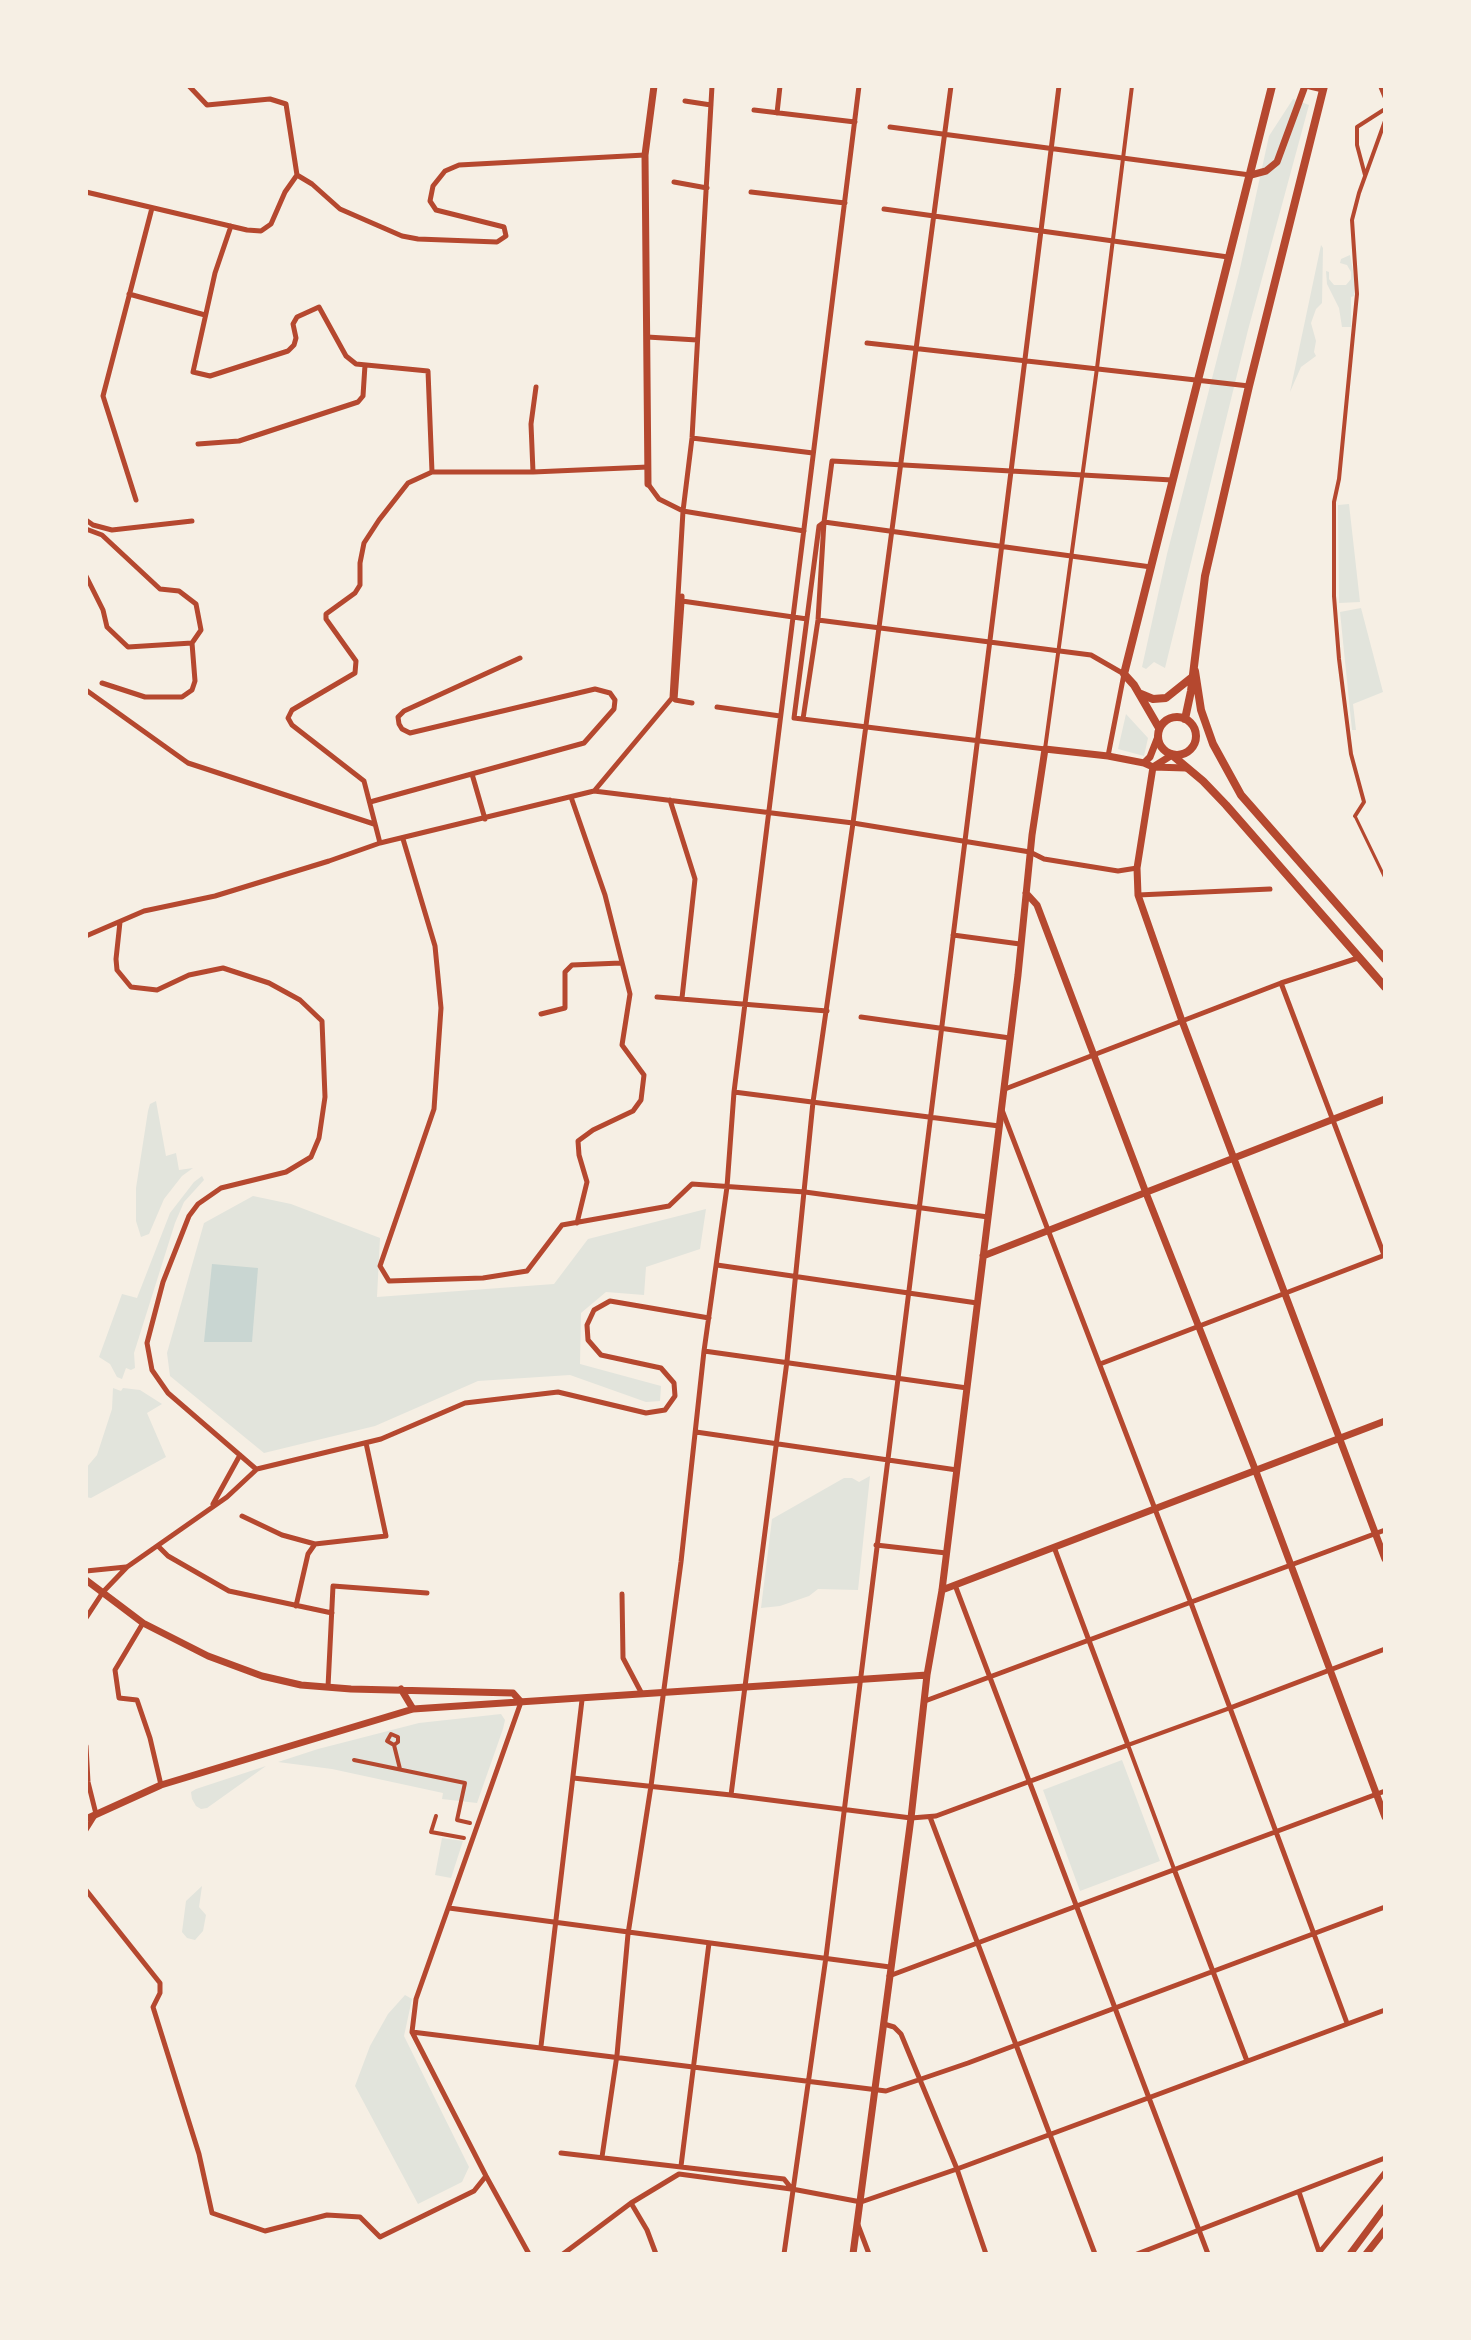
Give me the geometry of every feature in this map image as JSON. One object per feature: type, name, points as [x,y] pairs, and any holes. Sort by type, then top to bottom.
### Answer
[{"type":"main road","points":[[1159,728],[1140,694],[1124,674],[1272,86]]},
{"type":"main road","points":[[1185,719],[1201,594],[1323,87]]},
{"type":"main road","points":[[1194,664],[1201,710],[1213,744],[1241,795],[1385,959]]},
{"type":"main road","points":[[1140,694],[1153,699],[1166,698],[1191,678]]},
{"type":"main road","points":[[1172,755],[1189,751],[1195,742],[1193,726],[1185,719],[1167,719],[1159,728],[1157,739],[1163,749],[1226,805],[1385,987]]},
{"type":"main road","points":[[1195,742],[1213,744]]},
{"type":"street","points":[[86,192],[231,226],[261,231],[271,224],[285,192],[297,175],[286,104],[270,99],[207,105],[189,86]]},
{"type":"street","points":[[654,86],[645,155],[648,484],[659,499],[683,511],[804,531]]},
{"type":"street","points":[[594,791],[672,698],[683,511],[692,438],[712,86]]},
{"type":"street","points":[[777,113],[780,86]]},
{"type":"street","points":[[602,2157],[617,2055],[628,1934],[664,1694],[704,1351],[727,1187],[734,1092],[859,86]]},
{"type":"street","points":[[731,1795],[797,1277],[813,1102],[951,86]]},
{"type":"street","points":[[784,2254],[845,1810],[1059,86]]},
{"type":"street","points":[[853,2254],[927,1675],[942,1590],[1030,852],[1060,651],[1132,86]]},
{"type":"street","points":[[890,127],[1251,175],[1266,171],[1277,162],[1307,86],[1323,87]]},
{"type":"street","points":[[1380,86],[1385,98]]},
{"type":"street","points":[[685,101],[711,105]]},
{"type":"street","points":[[1365,176],[1357,145],[1357,127],[1385,109]]},
{"type":"street","points":[[754,110],[855,122]]},
{"type":"street","points":[[1355,816],[1364,802],[1351,754],[1339,659],[1334,596],[1334,502],[1339,479],[1357,294],[1352,220],[1385,121]]},
{"type":"street","points":[[297,175],[340,209],[402,236],[497,242],[506,236],[504,227],[436,210],[430,201],[433,186],[445,171],[459,165],[645,155]]},
{"type":"street","points":[[674,182],[707,188]]},
{"type":"street","points":[[751,192],[845,203]]},
{"type":"street","points":[[136,500],[103,396],[152,208]]},
{"type":"street","points":[[884,209],[1228,257]]},
{"type":"street","points":[[231,226],[215,273],[193,372],[210,376],[288,351],[296,338],[293,324],[297,317],[319,307],[346,356],[356,364],[428,371],[432,472]]},
{"type":"street","points":[[129,294],[206,315]]},
{"type":"street","points":[[646,337],[697,340]]},
{"type":"street","points":[[867,343],[1249,386]]},
{"type":"street","points":[[198,444],[239,441],[358,402],[363,396],[365,365]]},
{"type":"street","points":[[533,472],[531,424],[536,387]]},
{"type":"street","points":[[692,438],[813,453]]},
{"type":"street","points":[[803,719],[818,620],[824,522],[832,461],[1172,480]]},
{"type":"street","points":[[380,843],[364,781],[292,725],[289,715],[292,710],[355,673],[356,661],[326,619],[326,614],[355,593],[360,585],[364,543],[379,520],[408,483],[432,472],[648,467]]},
{"type":"street","points":[[683,511],[682,601],[675,700],[692,703]]},
{"type":"street","points":[[86,520],[112,530],[192,521]]},
{"type":"street","points":[[1151,567],[824,522],[819,526],[794,718],[1108,756],[1153,767],[1189,769]]},
{"type":"street","points":[[86,529],[102,535],[160,589],[179,591],[196,604],[201,630],[192,643],[195,681],[192,690],[182,697],[145,697],[102,683]]},
{"type":"street","points":[[86,576],[103,610],[107,627],[128,647],[192,643]]},
{"type":"street","points":[[682,601],[807,619]]},
{"type":"street","points":[[818,620],[1091,655],[1124,674],[1108,756]]},
{"type":"street","points":[[370,802],[584,743],[614,709],[615,700],[610,693],[595,689],[410,733],[399,724],[398,717],[404,711],[520,658]]},
{"type":"street","points":[[86,690],[188,763],[374,824]]},
{"type":"street","points":[[717,707],[780,716]]},
{"type":"street","points":[[1144,763],[1150,757],[1157,739]]},
{"type":"street","points":[[1172,755],[1153,767],[1137,868],[1138,895],[1182,1021],[1385,1559]]},
{"type":"street","points":[[472,774],[485,819]]},
{"type":"street","points":[[86,936],[144,911],[215,896],[380,843],[594,791],[853,823],[1030,852],[1044,859],[1089,867],[1118,871],[1137,868]]},
{"type":"street","points":[[571,797],[605,895],[630,994],[622,1045],[644,1075],[641,1100],[633,1111],[593,1130],[578,1141],[587,1182],[577,1223]]},
{"type":"street","points":[[670,800],[695,879],[682,998]]},
{"type":"street","points":[[403,839],[435,946],[441,1008],[434,1109],[380,1266],[389,1281],[483,1278],[527,1271],[562,1225],[669,1206],[692,1184],[805,1192],[988,1217]]},
{"type":"street","points":[[1138,895],[1270,889]]},
{"type":"street","points":[[1026,893],[1037,905],[1329,1669],[1381,1793],[1385,1817]]},
{"type":"street","points":[[120,922],[117,970],[131,987],[157,990],[189,975],[223,968],[269,983],[300,1000],[322,1021],[325,1097],[319,1138],[311,1157],[286,1172],[221,1188],[198,1204],[189,1216],[163,1282],[147,1343],[152,1370],[168,1393],[257,1469]]},
{"type":"street","points":[[953,935],[1020,944]]},
{"type":"street","points":[[1004,1089],[1281,983],[1358,958]]},
{"type":"street","points":[[541,1014],[565,1008],[565,972],[572,965],[621,963]]},
{"type":"street","points":[[1100,1364],[1385,1257],[1281,983]]},
{"type":"street","points":[[657,997],[827,1011]]},
{"type":"street","points":[[861,1017],[1010,1038]]},
{"type":"street","points":[[734,1092],[999,1126]]},
{"type":"street","points":[[983,1256],[1385,1099]]},
{"type":"street","points":[[1001,1109],[1155,1507],[1347,2023]]},
{"type":"street","points":[[717,1265],[977,1303]]},
{"type":"street","points":[[86,1618],[103,1592],[127,1567],[211,1509],[257,1469],[366,1443],[465,1403],[558,1392],[646,1413],[665,1410],[675,1396],[674,1383],[661,1368],[601,1355],[588,1340],[587,1325],[594,1310],[610,1301],[709,1318]]},
{"type":"street","points":[[704,1351],[967,1388]]},
{"type":"street","points":[[942,1590],[1385,1421]]},
{"type":"street","points":[[696,1432],[957,1470]]},
{"type":"street","points":[[242,1516],[282,1535],[315,1544],[386,1536],[366,1443]]},
{"type":"street","points":[[211,1509],[240,1455]]},
{"type":"street","points":[[924,1701],[1385,1530]]},
{"type":"street","points":[[296,1606],[308,1554],[315,1544]]},
{"type":"street","points":[[876,1545],[946,1553]]},
{"type":"street","points":[[159,1547],[168,1556],[229,1591],[332,1613]]},
{"type":"street","points":[[1054,1547],[1247,2061]]},
{"type":"street","points":[[86,1571],[127,1567]]},
{"type":"street","points":[[86,1580],[143,1623],[208,1656],[262,1676],[301,1685],[328,1687],[513,1693],[521,1702]]},
{"type":"street","points":[[955,1585],[1208,2254]]},
{"type":"street","points":[[328,1687],[333,1586],[427,1593]]},
{"type":"street","points":[[622,1594],[623,1658],[642,1695]]},
{"type":"street","points":[[143,1623],[115,1670],[119,1698],[137,1700],[161,1785]]},
{"type":"street","points":[[573,1778],[911,1818],[930,1817],[1385,1649]]},
{"type":"street","points":[[86,1819],[161,1785],[413,1709],[927,1675]]},
{"type":"street","points":[[401,1689],[413,1709]]},
{"type":"street","points":[[541,2046],[582,1700]]},
{"type":"street","points":[[521,1702],[416,1999],[412,2032],[529,2254]]},
{"type":"street","points":[[394,1745],[400,1769]]},
{"type":"street","points":[[86,1746],[88,1782],[96,1814],[86,1830]]},
{"type":"street","points":[[354,1760],[465,1783],[457,1820],[470,1823]]},
{"type":"street","points":[[449,1908],[628,1934],[826,1957],[890,1971],[977,1944],[1381,1793]]},
{"type":"street","points":[[436,1816],[431,1832],[464,1838]]},
{"type":"street","points":[[930,1817],[1095,2254]]},
{"type":"street","points":[[86,1890],[160,1983],[160,1993],[153,2007],[199,2154],[212,2213],[265,2231],[327,2215],[360,2217],[380,2237],[474,2191],[486,2176]]},
{"type":"street","points":[[412,2032],[617,2055],[886,2091],[1385,1907]]},
{"type":"street","points":[[681,2166],[709,1943]]},
{"type":"street","points":[[563,2254],[631,2203],[679,2174],[861,2202],[1385,2010]]},
{"type":"street","points":[[883,2024],[894,2027],[901,2034],[957,2169],[986,2254]]},
{"type":"street","points":[[561,2153],[784,2179],[792,2189]]},
{"type":"street","points":[[1137,2254],[1385,2158]]},
{"type":"street","points":[[1319,2254],[1385,2172]]},
{"type":"street","points":[[1299,2192],[1319,2254]]},
{"type":"street","points":[[631,2203],[647,2230],[656,2254]]},
{"type":"street","points":[[1350,2254],[1385,2207]]},
{"type":"street","points":[[857,2224],[869,2254]]},
{"type":"street","points":[[1366,2254],[1385,2230]]},
{"type":"lane","points":[[1355,816],[1385,878]]},
{"type":"shaded area","points":[[1293,99],[1309,105],[1248,330],[1165,668],[1154,662],[1146,669],[1142,667],[1167,554],[1239,273],[1269,136]]},
{"type":"shaded area","points":[[1321,245],[1322,303],[1311,323],[1316,356],[1301,367],[1290,392]]},
{"type":"shaded area","points":[[1350,255],[1355,281],[1354,296],[1351,297],[1351,327],[1342,327],[1339,308],[1327,284],[1326,271],[1334,285],[1346,285],[1351,279],[1351,272],[1347,265],[1340,263],[1341,259]]},
{"type":"shaded area","points":[[1349,504],[1360,602],[1339,603],[1338,505]]},
{"type":"shaded area","points":[[1361,608],[1383,692],[1353,704],[1356,730],[1352,730],[1340,612]]},
{"type":"shaded area","points":[[1126,714],[1148,738],[1144,756],[1118,749]]},
{"type":"shaded area","points":[[156,1101],[166,1156],[176,1153],[179,1170],[193,1168],[182,1176],[164,1199],[149,1234],[141,1237],[136,1221],[136,1188],[148,1111],[150,1104]]},
{"type":"shaded area","points":[[202,1176],[204,1180],[184,1202],[175,1223],[134,1353],[135,1368],[126,1368],[122,1379],[117,1377],[110,1364],[99,1357],[122,1294],[137,1298],[170,1213]]},
{"type":"shaded area","points":[[253,1196],[291,1204],[380,1238],[377,1297],[554,1284],[588,1239],[706,1209],[700,1249],[646,1267],[644,1295],[606,1292],[581,1313],[580,1364],[661,1386],[660,1401],[646,1402],[570,1375],[478,1381],[375,1426],[264,1453],[170,1376],[167,1353],[204,1223]]},
{"type":"shaded area","points":[[212,1264],[258,1268],[252,1342],[204,1342]]},
{"type":"shaded area","points":[[113,1388],[121,1391],[123,1388],[140,1390],[162,1404],[147,1413],[166,1457],[91,1498],[86,1497],[86,1468],[97,1455],[112,1409]]},
{"type":"shaded area","points":[[870,1476],[858,1590],[818,1589],[809,1596],[780,1606],[761,1608],[772,1519],[844,1478],[859,1482]]},
{"type":"shaded area","points":[[501,1714],[505,1720],[503,1729],[477,1803],[442,1799],[443,1793],[332,1769],[278,1762],[419,1723]]},
{"type":"shaded area","points":[[1122,1760],[1160,1861],[1080,1891],[1043,1790]]},
{"type":"shaded area","points":[[266,1766],[207,1808],[196,1806],[192,1799],[191,1792],[196,1789]]},
{"type":"shaded area","points":[[442,1838],[463,1841],[451,1878],[435,1875]]},
{"type":"shaded area","points":[[202,1886],[199,1907],[206,1915],[203,1931],[195,1940],[187,1938],[182,1932],[186,1901]]},
{"type":"shaded area","points":[[405,1995],[412,1999],[404,2036],[469,2167],[462,2182],[418,2204],[355,2086],[370,2046],[388,2014]]}]
